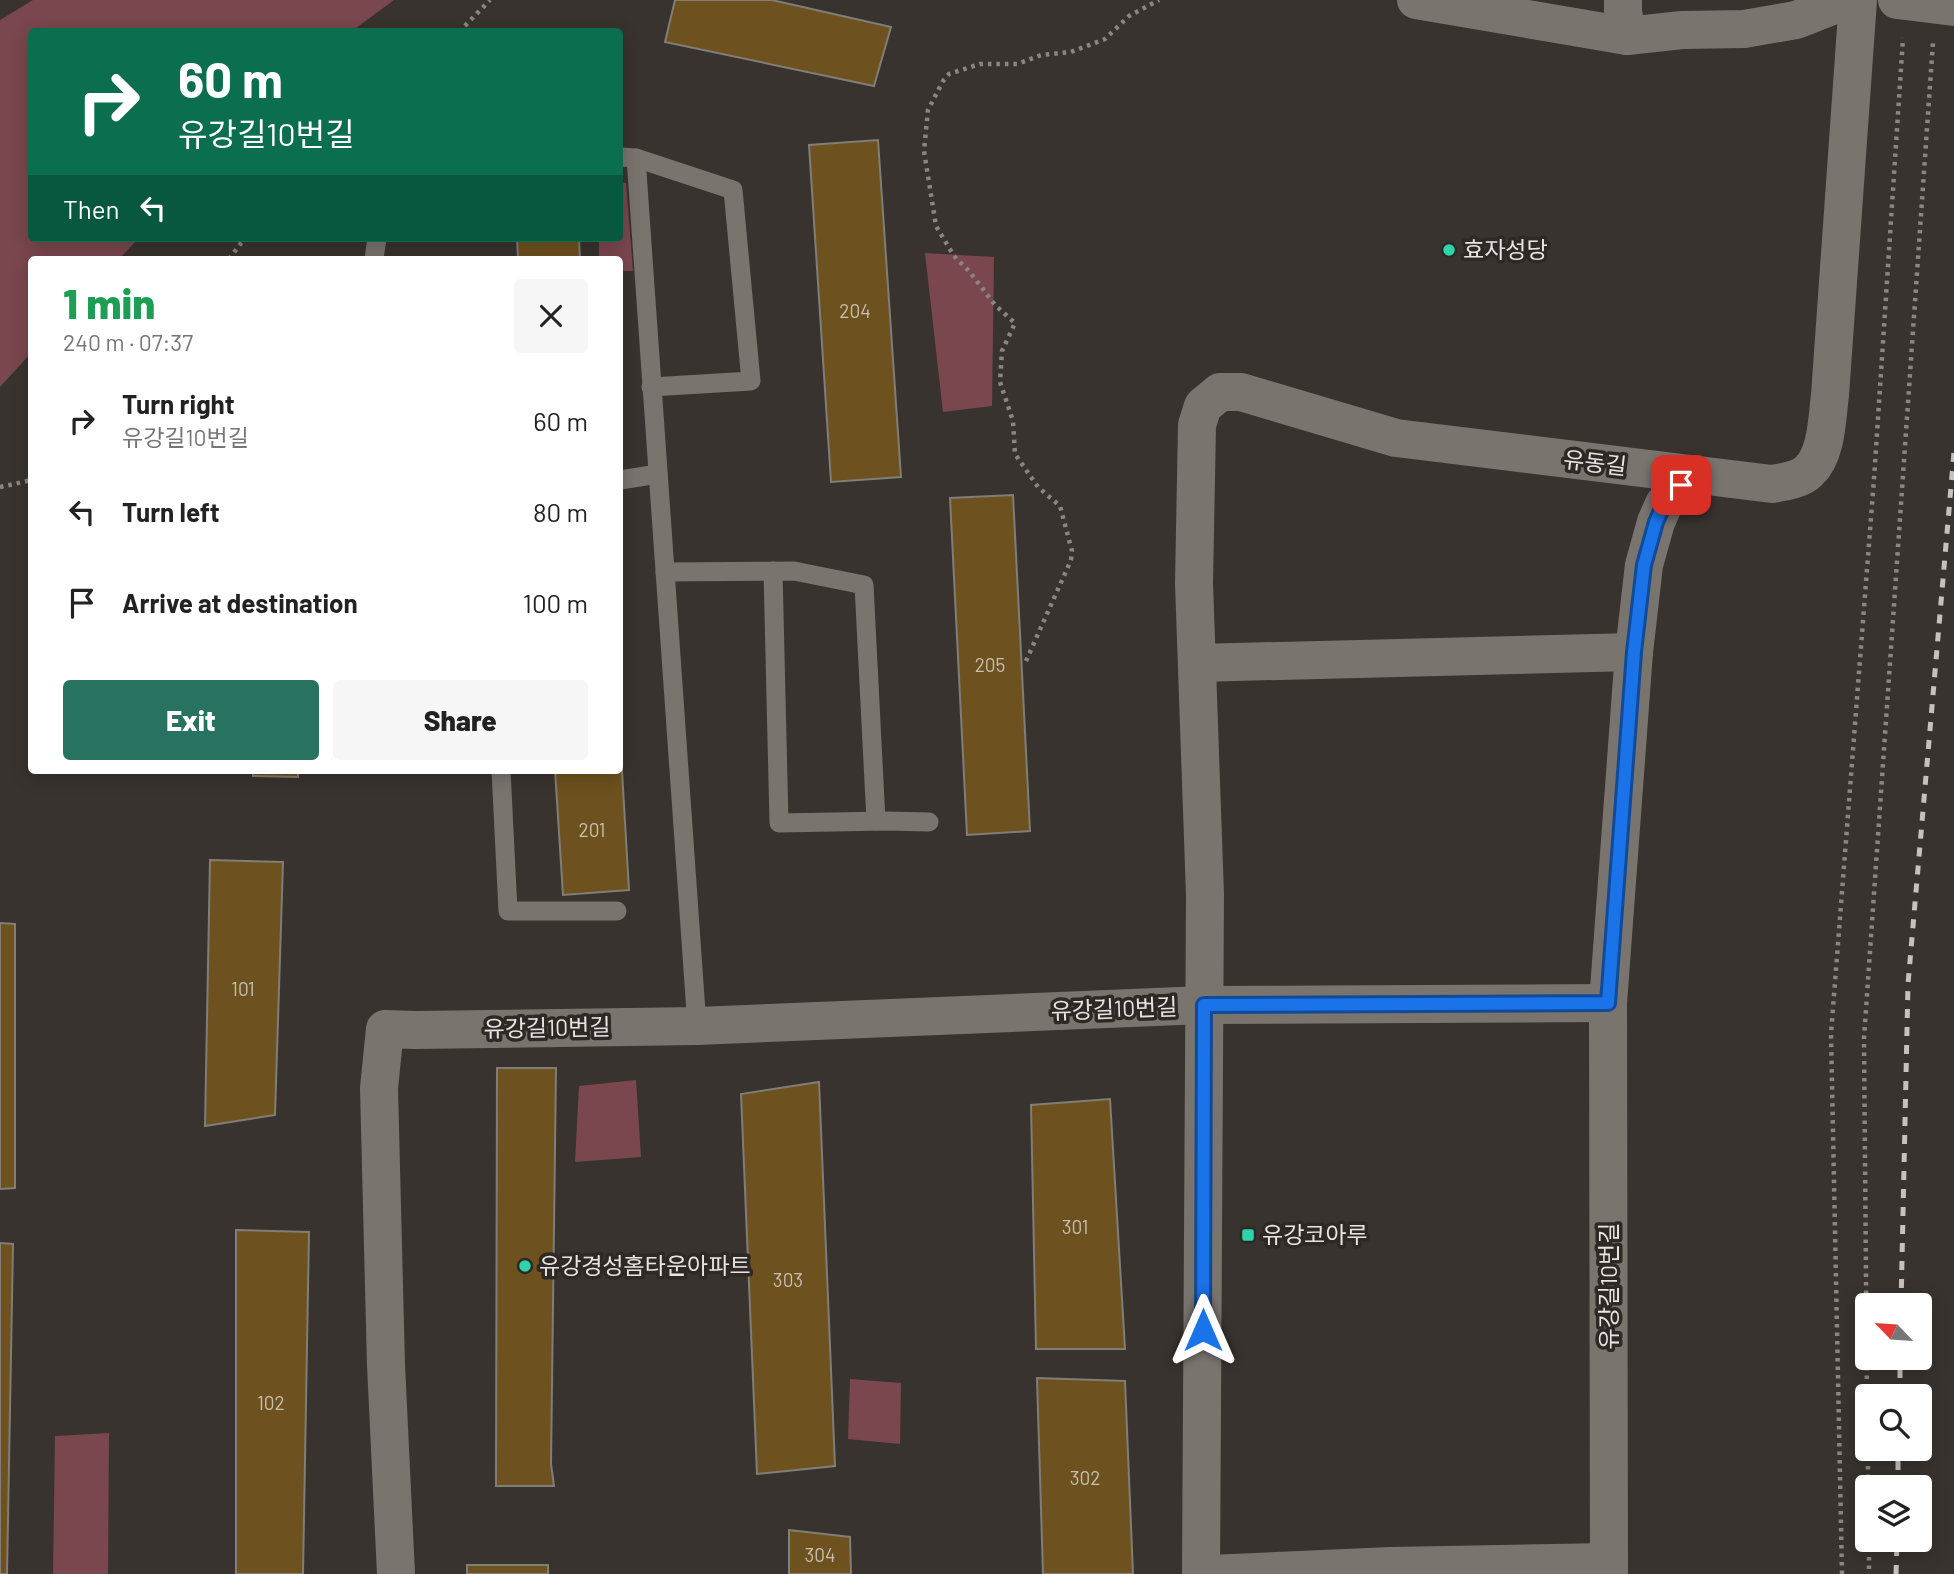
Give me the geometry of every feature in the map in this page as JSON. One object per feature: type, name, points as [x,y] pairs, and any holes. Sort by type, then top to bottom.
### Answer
[{"type":"street","points":[[1416,0],[1625,18],[1682,30],[1757,27],[1796,20],[1847,0]]},
{"type":"street","name":"유동길","points":[[1201,1574],[1205,895],[1194,583],[1196,442],[1197,425],[1203,406],[1220,392],[1241,392],[1396,438],[1772,484],[1791,481],[1809,471],[1822,450],[1830,395],[1858,0]]},
{"type":"street","points":[[1608,1003],[1634,652],[1644,565],[1664,504],[1681,485],[1702,476]]},
{"type":"street","points":[[1197,663],[1634,652]]},
{"type":"street","name":"유강길10번길","points":[[396,1574],[386,1365],[379,1101],[385,1029],[697,1027],[1204,1005],[1608,1003],[1609,1568]]},
{"type":"street","points":[[1210,1574],[1391,1566],[1609,1568]]},
{"type":"lane","points":[[651,387],[751,381],[733,190],[628,158],[658,474],[697,1027]]},
{"type":"lane","points":[[623,480],[658,474]]},
{"type":"lane","points":[[773,571],[779,823],[929,822]]},
{"type":"lane","points":[[665,572],[794,571],[864,585],[876,821]]},
{"type":"lane","points":[[501,774],[508,911],[617,911]]},
{"type":"path","points":[[463,28],[490,0]]},
{"type":"path","points":[[1026,661],[1071,560],[1072,551],[1060,506],[1038,487],[1015,454],[1013,421],[1000,382],[1002,351],[1015,323],[995,305],[954,256],[936,226],[924,151],[928,110],[949,74],[980,64],[1017,64],[1041,55],[1071,52],[1105,39],[1129,16],[1159,0]]},
{"type":"path","points":[[1867,1384],[1864,1038],[1923,3]]},
{"type":"path","points":[[1842,1574],[1831,1034],[1874,479],[1923,3]]},
{"type":"path","points":[[231,256],[242,242]]},
{"type":"path","points":[[0,487],[28,481]]},
{"type":"path","points":[[1869,1552],[1869,1574]]},
{"type":"shaded area","points":[[33,0],[394,0],[356,28],[28,28],[28,242],[135,242],[122,256],[28,256],[28,356],[0,387],[0,20]]},
{"type":"shaded area","points":[[623,182],[626,183],[633,271],[623,271],[623,256],[599,256],[599,242],[623,242]]},
{"type":"shaded area","points":[[925,253],[994,257],[992,406],[943,412]]},
{"type":"shaded area","points":[[636,1080],[641,1157],[575,1162],[579,1086]]},
{"type":"shaded area","points":[[850,1379],[901,1383],[900,1444],[848,1439]]},
{"type":"shaded area","points":[[109,1433],[108,1574],[53,1574],[55,1436]]},
{"type":"building","points":[[675,0],[772,0],[891,27],[874,86],[665,42]]},
{"type":"building","points":[[878,140],[901,477],[831,482],[809,145]]},
{"type":"building","points":[[517,242],[579,242],[580,256],[518,256]]},
{"type":"building","points":[[1013,495],[1030,831],[967,835],[950,498]]},
{"type":"building","points":[[253,774],[298,774],[298,777]]},
{"type":"building","points":[[555,774],[622,774],[629,890],[563,895]]},
{"type":"building","points":[[210,860],[283,862],[275,1115],[205,1126]]},
{"type":"building","points":[[0,923],[15,924],[15,1188],[0,1189]]},
{"type":"building","name":"유강경성홈타운아파트","points":[[497,1068],[556,1068],[551,1464],[554,1486],[496,1486]]},
{"type":"building","points":[[819,1082],[835,1466],[757,1474],[741,1094]]},
{"type":"building","points":[[1110,1099],[1125,1349],[1036,1349],[1031,1105]]},
{"type":"building","points":[[236,1230],[309,1232],[303,1574],[236,1574]]},
{"type":"building","points":[[0,1243],[13,1244],[7,1574],[0,1574]]},
{"type":"building","points":[[1037,1378],[1125,1381],[1133,1574],[1043,1574]]},
{"type":"building","points":[[789,1530],[850,1537],[851,1574],[789,1574]]},
{"type":"building","points":[[467,1565],[548,1565],[548,1574],[467,1574]]},
{"type":"railway","points":[[1901,1293],[1908,984],[1954,452]]},
{"type":"railway","points":[[1900,1370],[1900,1384]]},
{"type":"railway","points":[[1898,1461],[1898,1475]]},
{"type":"railway","points":[[1896,1574],[1897,1552]]},
{"type":"place","name":"효자성당","points":[[1449,250]]},
{"type":"place","name":"유강코아루","points":[[1248,1235]]},
{"type":"place","name":"유강경성홈타운아파트","points":[[525,1266]]},
{"type":"route","points":[[1203,1330],[1204,1005],[1608,1003],[1636,625],[1644,565],[1664,504],[1681,485]]}]
